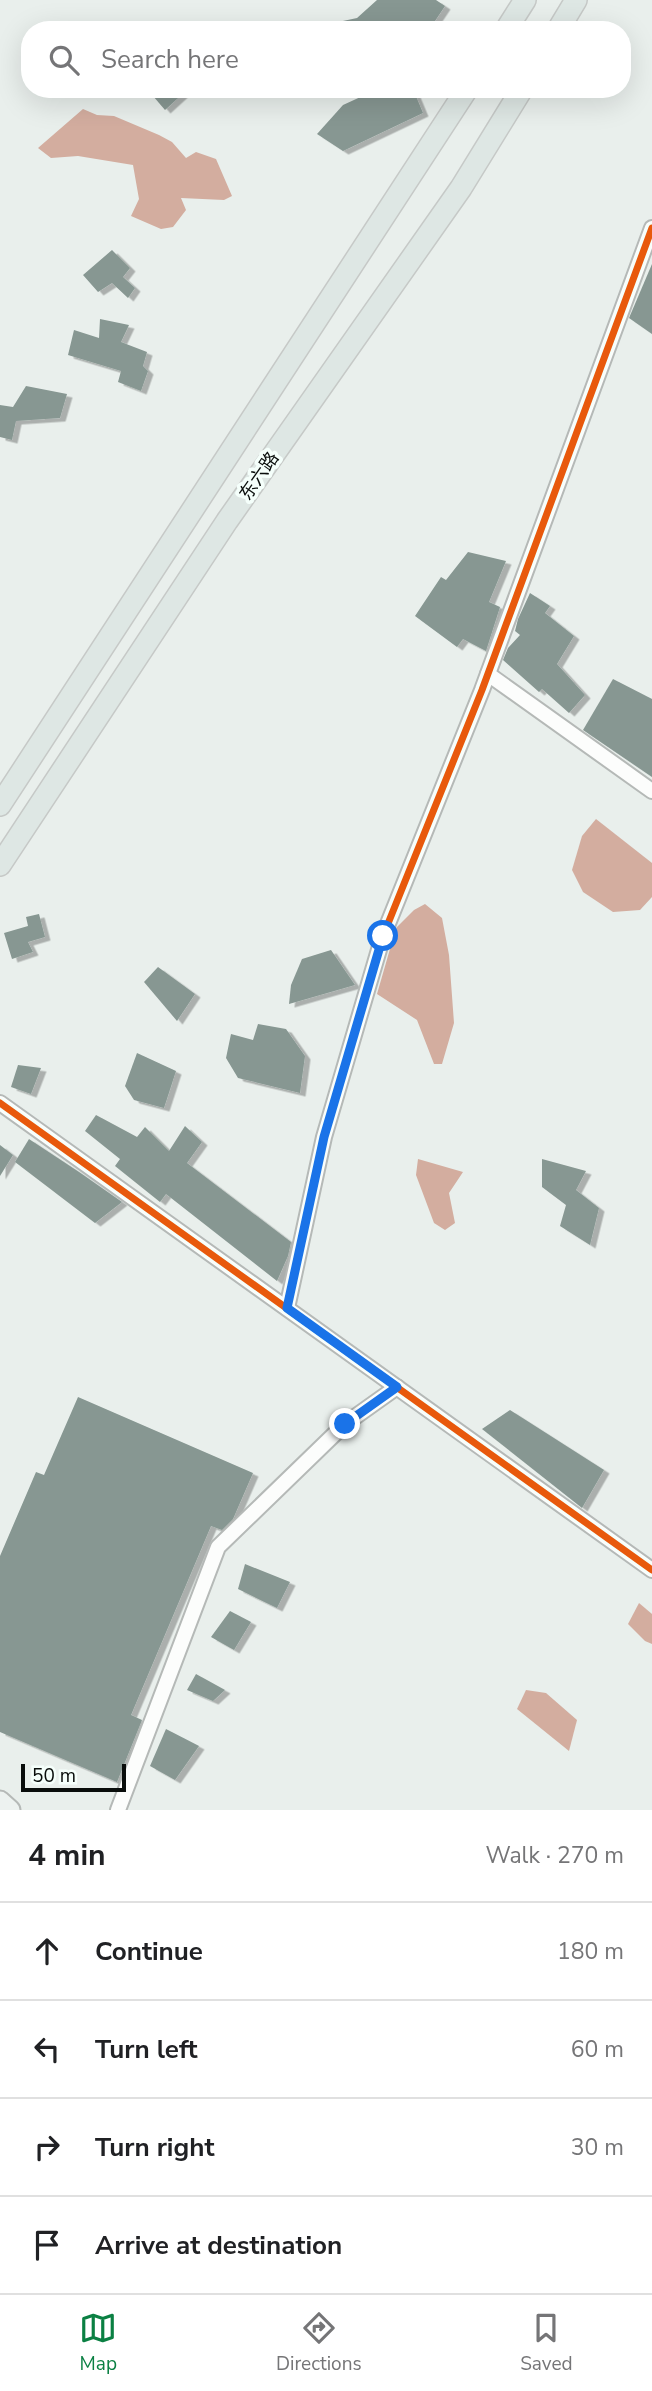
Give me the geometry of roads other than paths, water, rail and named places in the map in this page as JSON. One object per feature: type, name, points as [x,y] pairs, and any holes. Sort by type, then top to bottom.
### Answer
[{"type":"main road","points":[[512,21],[525,0]]},
{"type":"main road","points":[[563,21],[576,0]]},
{"type":"main road","name":"东六路","points":[[0,805],[461,98]]},
{"type":"main road","name":"东六路","points":[[0,865],[227,521],[461,188],[516,98]]},
{"type":"main road","points":[[0,1801],[10,1810]]},
{"type":"street","points":[[287,1308],[324,1137],[383,936],[488,674],[652,228]]},
{"type":"street","points":[[488,674],[652,791]]},
{"type":"street","points":[[0,1103],[652,1570]]},
{"type":"street","points":[[118,1810],[218,1547],[345,1424],[397,1387]]}]
